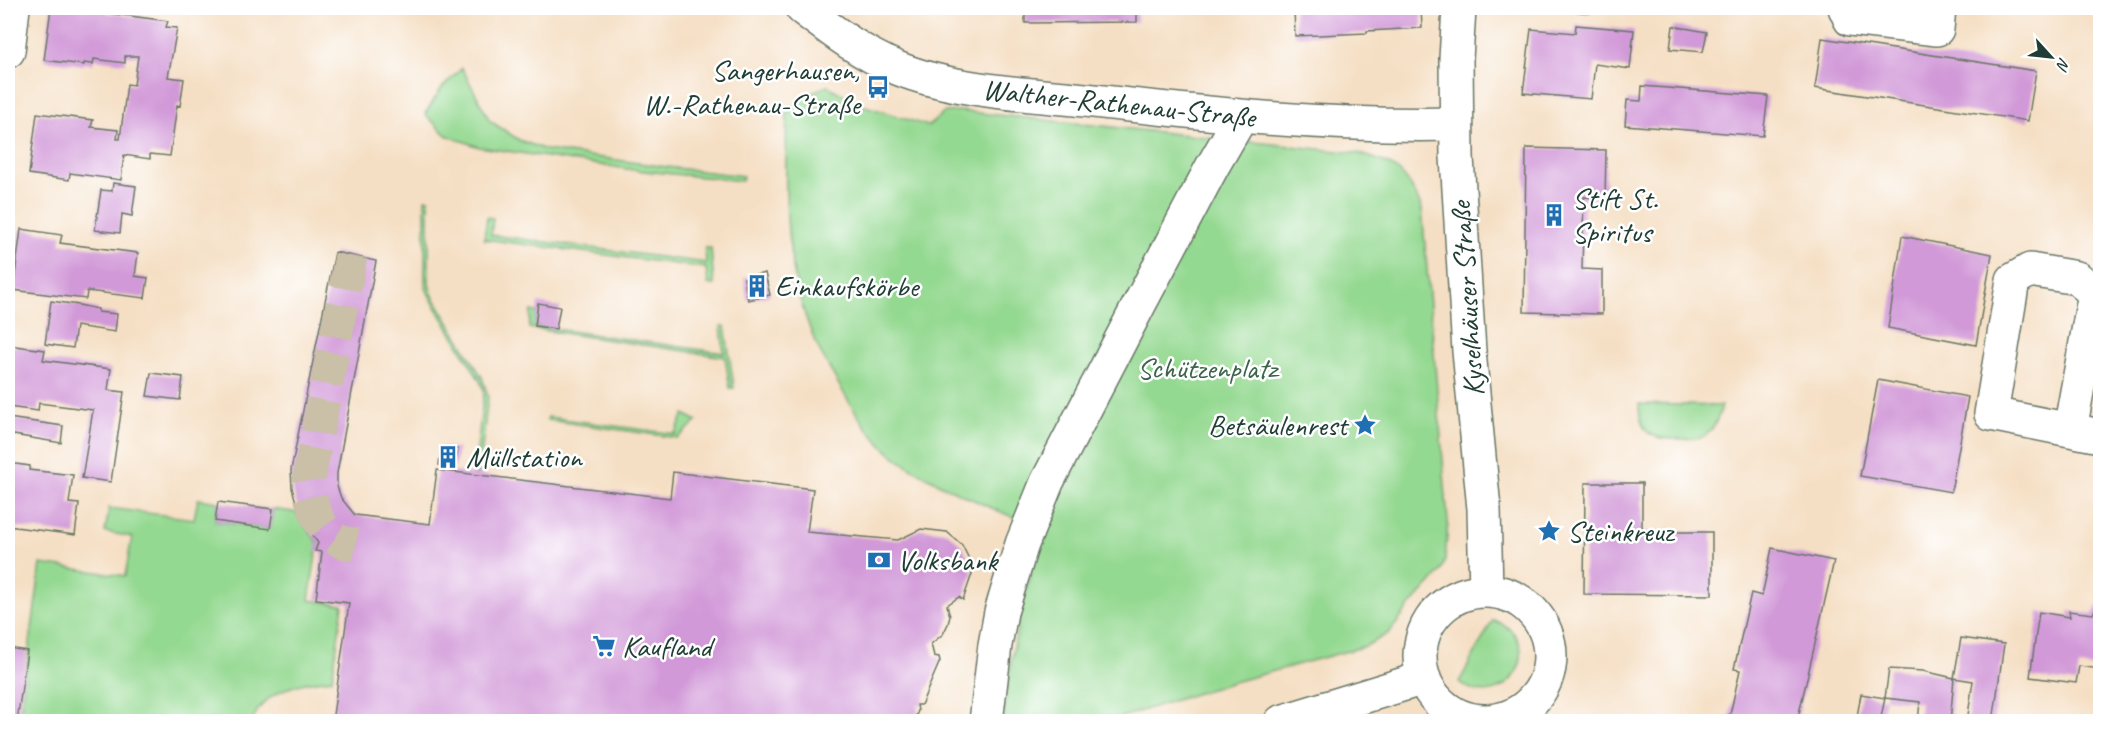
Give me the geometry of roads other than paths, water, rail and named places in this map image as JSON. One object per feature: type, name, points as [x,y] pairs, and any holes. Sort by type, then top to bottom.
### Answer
[{"type":"main road","points":[[8,51],[13,8]]},
{"type":"main road","name":"Walther-Rathenau-Straße","points":[[802,8],[840,37],[897,68],[960,86],[1241,117],[1409,125],[1456,123]]},
{"type":"main road","name":"Kyselhäuser Straße","points":[[1459,8],[1456,123],[1461,245],[1484,509],[1486,591]]},
{"type":"main road","points":[[1845,8],[1850,19],[1936,29],[1939,8]]},
{"type":"main road","points":[[986,722],[1001,612],[1022,544],[1047,482],[1212,167],[1241,117]]},
{"type":"main road","points":[[2030,270],[2077,278],[2095,293],[2085,433],[1991,414],[2013,280],[2030,270]]},
{"type":"main road","points":[[1486,591],[1510,595],[1530,608],[1549,640],[1550,664],[1542,687],[1519,717],[1493,720],[1468,719],[1446,708],[1429,689],[1424,678],[1420,653],[1422,641],[1432,618],[1441,608],[1462,595],[1486,591]]},
{"type":"main road","points":[[1281,722],[1424,678]]},
{"type":"tunnel","points":[[351,256],[309,478],[313,504],[325,529],[338,540],[356,545]]},
{"type":"place","name":"Sangerhausen, W.-Rathenau-Straße","points":[[878,87]]},
{"type":"place","name":"Stift St. Spiritus","points":[[1554,215]]},
{"type":"place","name":"Einkaufskörbe","points":[[757,286]]},
{"type":"place","name":"Betsäulenrest","points":[[1365,425]]},
{"type":"place","name":"Müllstation","points":[[448,457]]},
{"type":"place","name":"Steinkreuz","points":[[1549,531]]},
{"type":"place","name":"Volksbank","points":[[879,560]]},
{"type":"place","name":"Kaufland","points":[[604,646]]},
{"type":"park label","name":"Schützenplatz","points":[[1207,368]]}]
